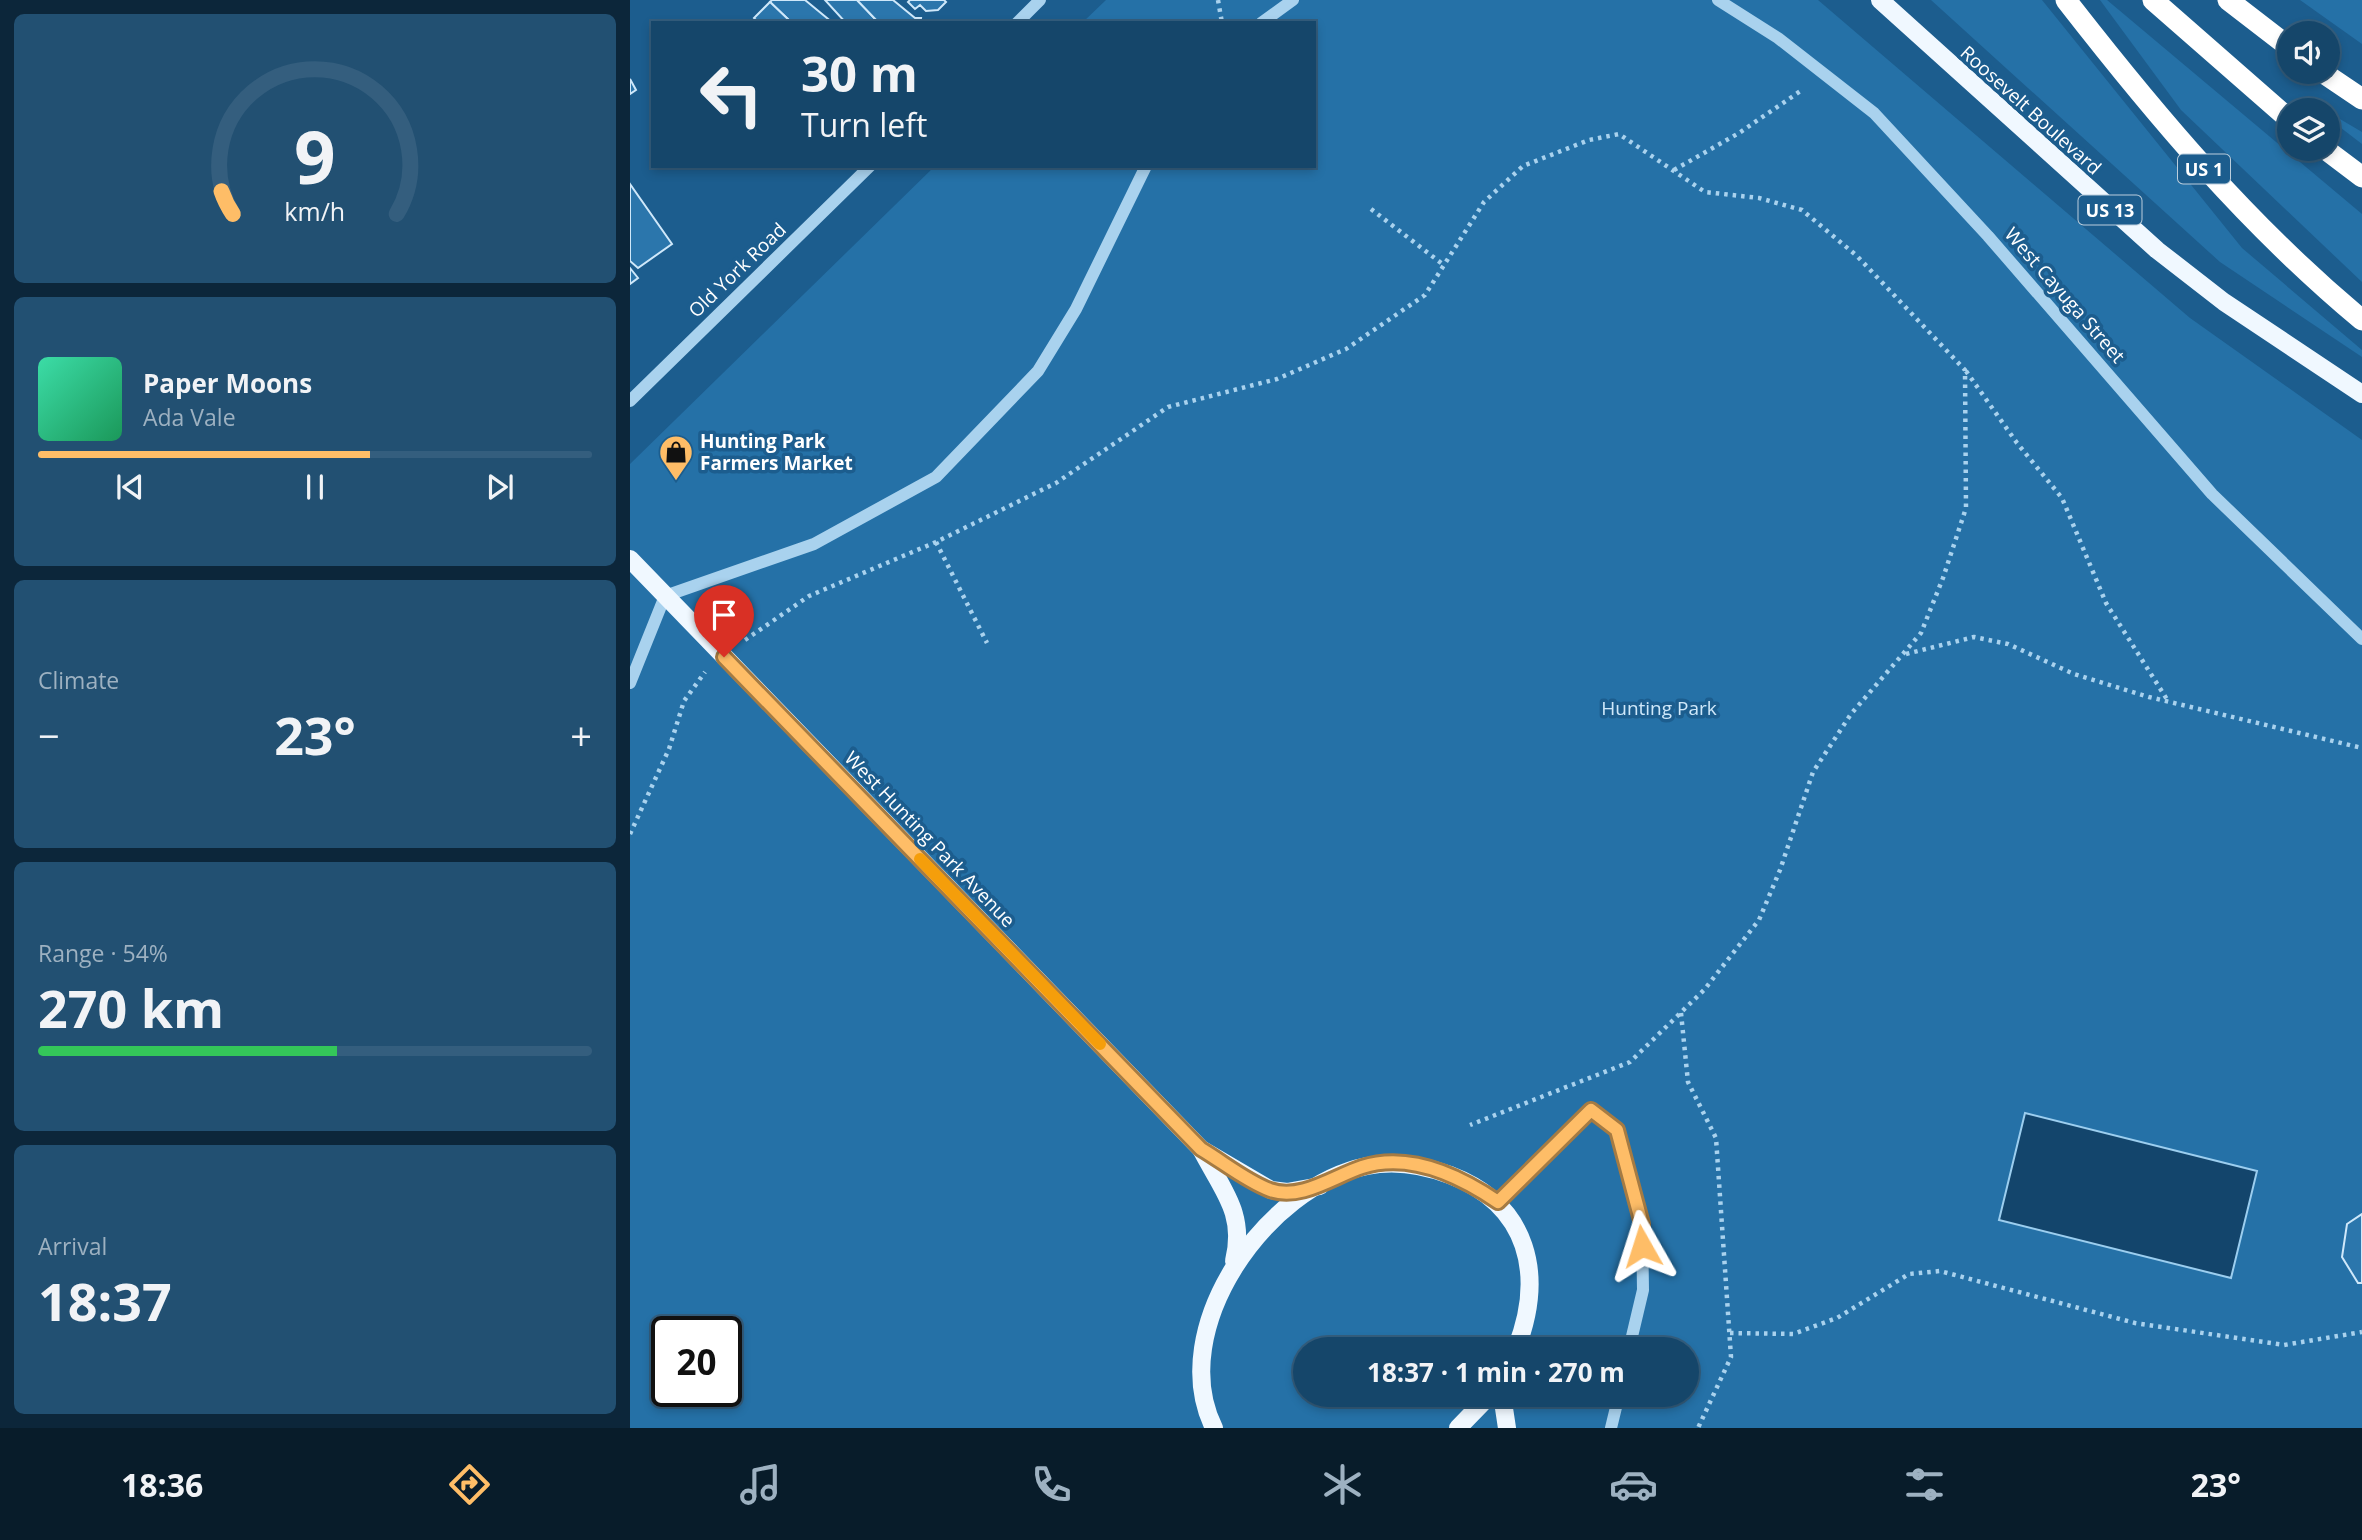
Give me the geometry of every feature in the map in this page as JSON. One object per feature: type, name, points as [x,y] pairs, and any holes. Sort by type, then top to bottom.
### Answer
[{"type":"highway","name":"US 1","points":[[2066,0],[2171,133],[2222,188],[2362,320]]},
{"type":"highway","points":[[2153,0],[2277,108]]},
{"type":"highway","points":[[2228,0],[2277,38]]},
{"type":"highway","points":[[2340,84],[2362,99]]},
{"type":"highway","points":[[2340,160],[2362,177]]},
{"type":"main road","name":"Roosevelt Boulevard","points":[[1880,0],[2157,250],[2224,302],[2362,394]]},
{"type":"main road","name":"West Hunting Park Avenue","points":[[630,559],[1201,1149],[1271,1190],[1287,1192],[1320,1186]]},
{"type":"main road","name":"West Hunting Park Avenue","points":[[1201,1149],[1238,1220],[1239,1240],[1231,1273]]},
{"type":"main road","name":"West Hunting Park Avenue","points":[[1214,1428],[1204,1408],[1205,1342],[1212,1309],[1231,1273],[1249,1245],[1278,1217],[1320,1186],[1365,1166],[1396,1162],[1434,1169],[1471,1183],[1498,1202],[1515,1226],[1527,1256],[1531,1295],[1519,1337]]},
{"type":"main road","points":[[1458,1428],[1478,1407]]},
{"type":"main road","points":[[1504,1407],[1507,1428]]},
{"type":"street","points":[[1019,21],[1040,0]]},
{"type":"street","points":[[1264,21],[1293,0]]},
{"type":"street","name":"West Cayuga Street","points":[[1718,0],[1778,38],[1874,113],[1988,236],[2212,494],[2362,639]]},
{"type":"street","name":"Old York Road","points":[[630,401],[868,168]]},
{"type":"street","points":[[630,683],[666,596],[814,544],[936,477],[1038,372],[1076,309],[1145,168]]},
{"type":"street","points":[[1498,1202],[1591,1110],[1617,1130],[1642,1224],[1643,1290],[1632,1337]]},
{"type":"street","points":[[1611,1428],[1616,1407]]},
{"type":"path","points":[[1218,0],[1222,21]]},
{"type":"path","points":[[1674,170],[1738,133],[1802,90]]},
{"type":"path","points":[[745,640],[809,596],[936,542],[1056,483],[1168,407],[1277,379],[1346,349],[1425,295],[1485,202],[1523,166],[1590,140],[1619,134],[1705,192],[1759,198],[1802,210],[1857,256],[1965,370],[2017,443],[2062,498],[2106,603],[2168,702]]},
{"type":"path","points":[[1371,209],[1445,266]]},
{"type":"path","points":[[1470,1125],[1630,1062],[1704,990],[1759,920],[1780,870],[1813,772],[1851,713],[1921,633],[1966,508],[1965,370]]},
{"type":"path","points":[[936,542],[987,643]]},
{"type":"path","points":[[1903,654],[1974,638],[2008,644],[2074,674],[2168,702],[2362,748]]},
{"type":"path","points":[[630,834],[669,748],[684,701],[705,672]]},
{"type":"path","points":[[1681,1012],[1688,1082],[1716,1138],[1731,1357],[1698,1428]]},
{"type":"path","points":[[1730,1334],[1793,1334],[1837,1318],[1909,1274],[1940,1271],[2135,1323],[2284,1345],[2362,1332]]},
{"type":"green space","name":"Hunting Park","points":[[1106,0],[1818,0],[2190,318],[2362,440],[2362,1428],[630,1428],[630,464],[933,168],[1316,168],[1316,21],[1084,21]]},
{"type":"green space","points":[[1931,0],[2042,0],[2242,248],[2362,350],[2362,357],[2220,262]]},
{"type":"green space","points":[[2100,0],[2107,0],[2277,143],[2277,161],[2299,161],[2362,214],[2362,282],[2181,110]]},
{"type":"green space","points":[[2300,0],[2362,0],[2362,44],[2340,28],[2340,21],[2330,21]]},
{"type":"green space","points":[[2340,119],[2362,132],[2362,144],[2340,127]]},
{"type":"shaded area","points":[[2025,1113],[2257,1171],[2231,1278],[1999,1220]]},
{"type":"building","points":[[805,0],[831,21],[790,21],[770,2]]},
{"type":"building","points":[[825,0],[857,0],[877,21],[844,21]]},
{"type":"building","points":[[857,0],[893,0],[915,18],[921,18],[920,21],[877,21]]},
{"type":"building","points":[[770,2],[790,21],[757,21],[754,18]]},
{"type":"building","points":[[908,2],[946,2],[938,10],[926,11],[920,5],[915,9]]},
{"type":"building","points":[[630,79],[636,90],[630,94]]},
{"type":"building","points":[[630,184],[672,244],[638,268],[630,261]]},
{"type":"building","points":[[630,268],[638,278],[630,284]]},
{"type":"building","points":[[2362,1214],[2362,1283],[2358,1283],[2342,1257],[2347,1224]]},
{"type":"slow traffic","points":[[920,859],[1100,1044]]},
{"type":"place","name":"Hunting Park Farmers Market","points":[[676,482]]},
{"type":"route","points":[[724,657],[1201,1149],[1271,1190],[1287,1192],[1320,1186],[1365,1166],[1396,1162],[1434,1169],[1471,1183],[1498,1202],[1591,1110],[1617,1130],[1642,1224],[1642,1246]]}]
